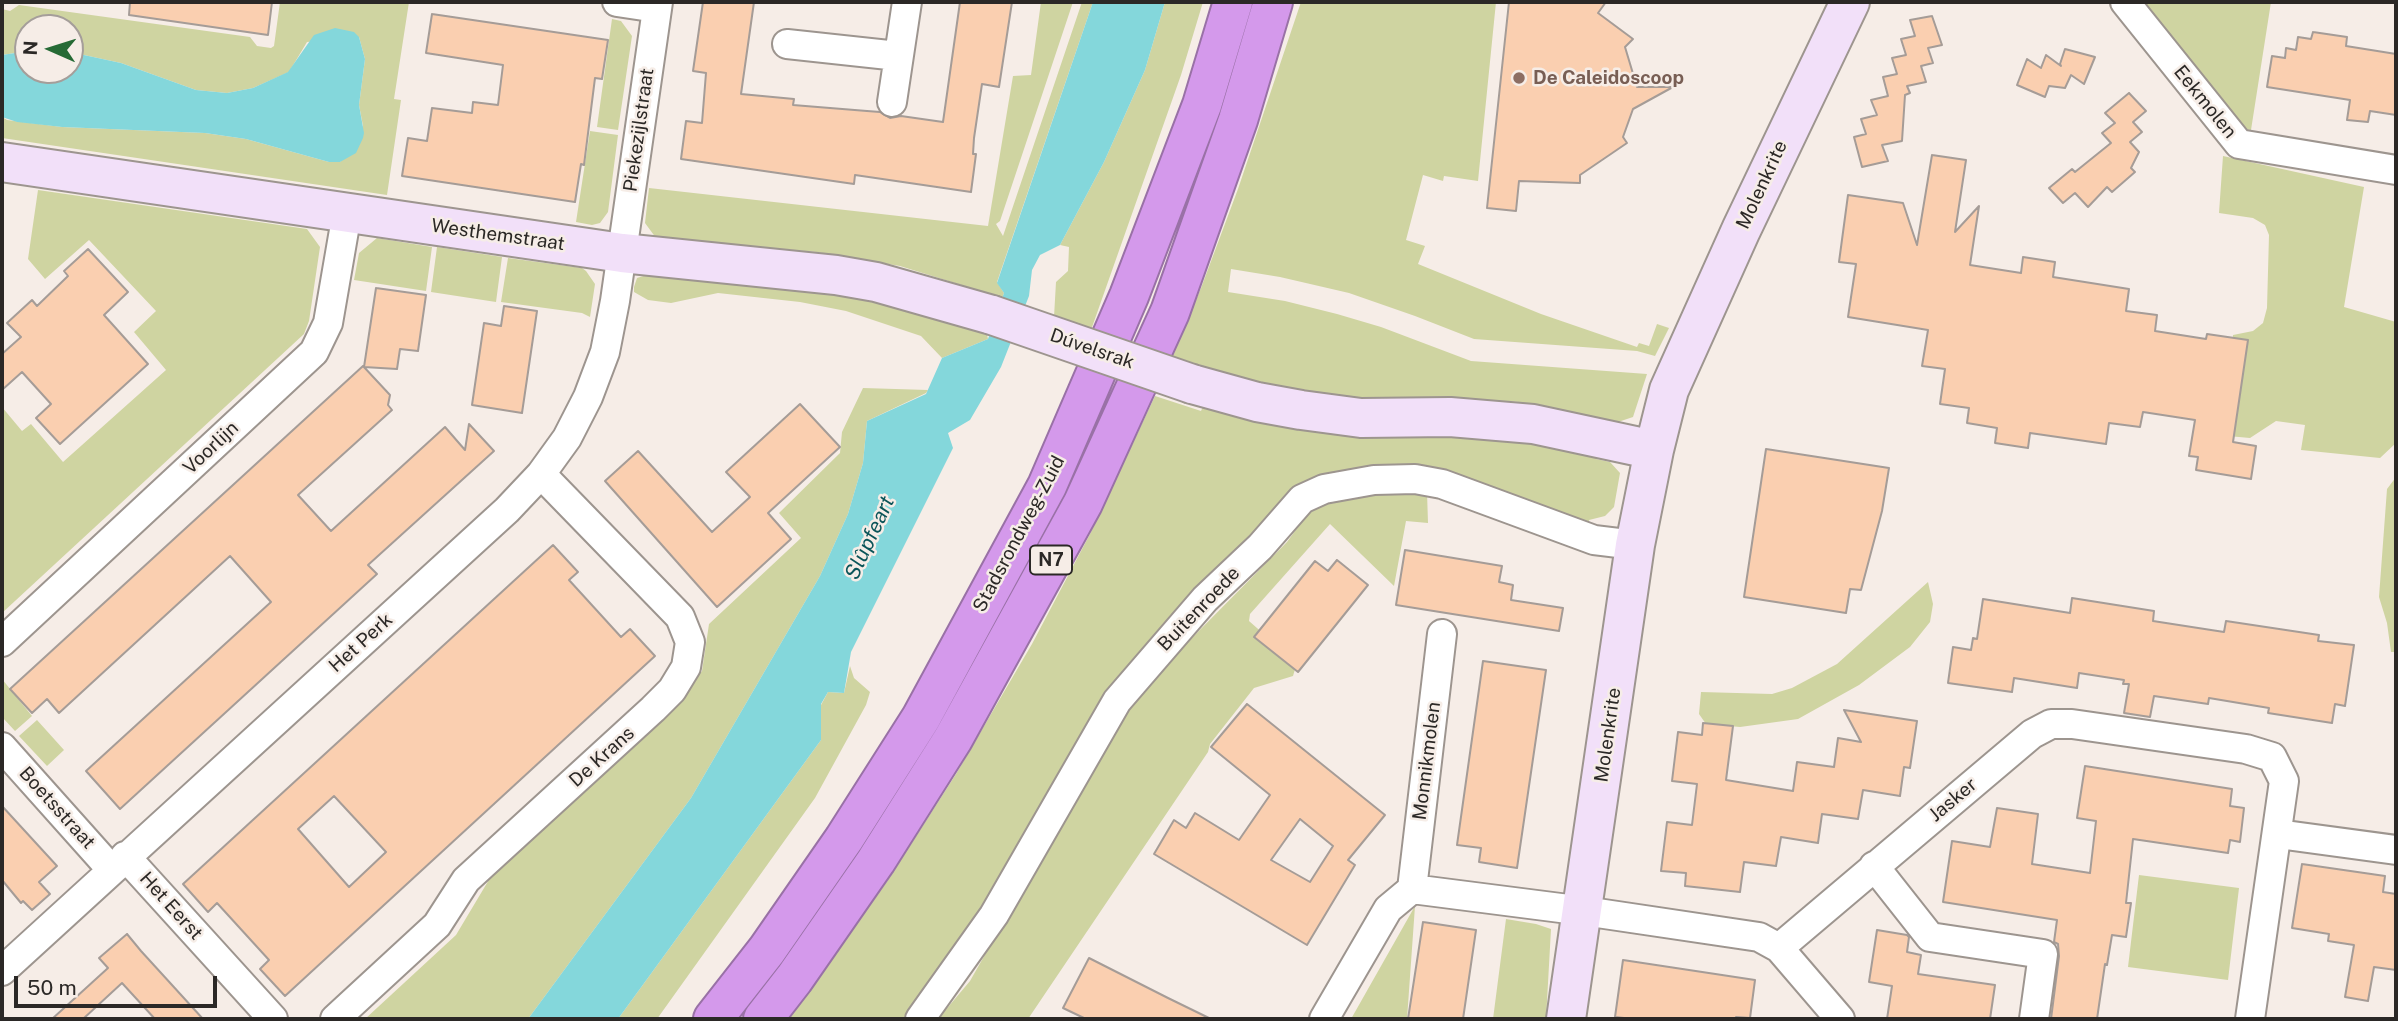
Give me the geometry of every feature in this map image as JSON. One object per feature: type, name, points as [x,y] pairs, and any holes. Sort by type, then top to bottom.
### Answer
[{"type":"highway","name":"Stadsrondweg-Zuid","points":[[713,1019],[767,950],[844,839],[921,718],[1047,486],[1129,296],[1202,105],[1233,2]]},
{"type":"highway","name":"Stadsrondweg-Zuid","points":[[763,1019],[876,861],[953,739],[1083,503],[1170,312],[1238,120],[1273,2]]},
{"type":"street","name":"Piekezijlstraat","points":[[617,2],[657,5],[622,253]]},
{"type":"street","points":[[892,102],[907,2]]},
{"type":"street","name":"Molenkrite","points":[[1566,1019],[1584,911],[1635,545],[1669,390],[1850,2]]},
{"type":"street","name":"Eekmolen","points":[[2124,2],[2239,144],[2396,170]]},
{"type":"street","points":[[787,44],[898,57]]},
{"type":"street","name":"Westhemstraat","points":[[2,162],[622,253],[836,275],[876,282],[992,315]]},
{"type":"street","name":"Voorlijn","points":[[2,642],[314,352],[328,323],[347,213]]},
{"type":"street","name":"Het Perk","points":[[2,971],[118,862],[497,519],[541,474],[567,438],[588,397],[605,352],[622,253]]},
{"type":"street","name":"Dúvelsrak","points":[[992,315],[1192,384],[1257,402],[1361,418],[1450,417],[1533,424],[1654,450]]},
{"type":"street","name":"De Krans","points":[[335,1019],[437,925],[466,880],[672,690],[686,667],[690,642],[680,617],[541,474]]},
{"type":"street","name":"Buitenroede","points":[[920,1019],[994,915],[1117,701],[1205,599],[1260,547],[1302,499],[1324,489],[1374,480],[1415,479],[1442,484],[1594,540],[1635,545]]},
{"type":"street","name":"Monnikmolen","points":[[1412,889],[1441,634]]},
{"type":"street","name":"Jasker","points":[[1779,948],[2032,734],[2051,724],[2072,724],[2246,749],[2272,757],[2284,781],[2250,1019]]},
{"type":"street","name":"Boetsstraat","points":[[2,747],[118,862]]},
{"type":"street","points":[[2278,834],[2396,850]]},
{"type":"street","name":"Het Eerst","points":[[118,862],[273,1019]]},
{"type":"street","points":[[1874,866],[1930,937],[2043,954],[2034,1019]]},
{"type":"street","points":[[1324,1019],[1388,909],[1412,889],[1759,937],[1779,948],[1840,1019]]},
{"type":"green space","points":[[280,2],[409,2],[394,99],[401,100],[387,195],[2,138],[2,117],[7,120],[62,127],[205,133],[246,139],[329,162],[340,162],[363,126],[359,105],[365,59],[359,37],[307,42],[289,72],[253,88],[227,93],[196,90],[121,63],[84,55],[84,14],[250,37],[257,46],[274,46]]},
{"type":"green space","points":[[1041,2],[1073,2],[1000,221],[996,224],[1003,236],[1082,2],[1093,2],[997,282],[1004,293],[1000,304],[992,302],[984,292],[900,266],[816,252],[656,238],[645,223],[649,188],[988,226],[1013,76],[1031,75]]},
{"type":"green space","points":[[1165,2],[1203,2],[1181,75],[1091,330],[1054,317],[1056,282],[1068,271],[1069,247],[1060,245],[1104,162],[1145,70]]},
{"type":"green space","points":[[1301,2],[1496,2],[1478,181],[1444,176],[1443,181],[1423,175],[1406,240],[1425,246],[1418,264],[1541,314],[1637,347],[1639,343],[1649,346],[1657,324],[1669,328],[1655,356],[1637,351],[1474,339],[1349,293],[1231,269],[1228,292],[1285,301],[1337,314],[1381,327],[1471,361],[1647,374],[1633,417],[1618,422],[1519,402],[1456,398],[1356,398],[1296,391],[1266,386],[1172,356],[1238,189]]},
{"type":"green space","points":[[2135,2],[2271,2],[2251,130],[2233,128]]},
{"type":"green space","points":[[19,5],[84,14],[14,14],[14,53],[2,55],[2,9],[10,11]]},
{"type":"green space","points":[[612,19],[621,21],[632,36],[618,130],[597,127]]},
{"type":"green space","points":[[590,131],[618,135],[608,212],[600,223],[592,225],[576,222]]},
{"type":"green space","points":[[2223,156],[2364,187],[2344,307],[2396,322],[2396,443],[2380,458],[2301,450],[2305,425],[2276,421],[2250,438],[2228,436],[2233,335],[2253,331],[2263,323],[2267,308],[2269,235],[2265,225],[2253,218],[2219,213]]},
{"type":"green space","points":[[38,190],[307,229],[320,247],[309,321],[304,334],[2,613],[2,407],[22,431],[31,424],[63,462],[166,370],[134,332],[156,311],[89,240],[45,279],[28,259]]},
{"type":"green space","points":[[377,238],[432,247],[426,291],[354,280],[359,253]]},
{"type":"green space","points":[[437,247],[502,257],[496,302],[431,292]]},
{"type":"green space","points":[[508,258],[582,268],[595,284],[590,317],[582,313],[501,302]]},
{"type":"green space","points":[[650,274],[852,290],[985,327],[988,339],[942,358],[921,336],[846,311],[800,302],[718,293],[671,303],[648,300],[634,292],[634,287],[637,278]]},
{"type":"green space","points":[[863,388],[928,390],[867,421],[863,463],[848,514],[820,576],[691,798],[528,1019],[365,1019],[456,935],[490,878],[651,727],[702,671],[709,624],[801,538],[779,513],[840,453],[842,432]]},
{"type":"green space","points":[[1155,396],[1201,411],[1204,404],[1473,432],[1597,451],[1596,459],[1610,462],[1620,473],[1614,507],[1605,516],[1589,520],[1590,527],[1428,471],[1319,485],[1059,790],[913,1019],[787,1019],[886,883],[956,774],[1032,644],[1090,534]]},
{"type":"green space","points":[[2396,477],[2396,652],[2391,652],[2387,623],[2379,597],[2387,489]]},
{"type":"green space","points":[[1427,492],[1428,523],[1406,521],[1394,586],[1330,524],[1250,614],[1249,621],[1290,657],[1296,666],[1293,676],[1254,688],[1210,744],[1208,752],[1028,1019],[938,1019],[970,981],[1117,723],[1178,652],[1287,542],[1311,509],[1323,503],[1361,494]]},
{"type":"green space","points":[[1928,582],[1933,604],[1930,622],[1910,647],[1859,685],[1798,719],[1740,727],[1706,724],[1699,714],[1701,692],[1772,694],[1792,688],[1837,664]]},
{"type":"green space","points":[[850,666],[854,678],[870,692],[866,705],[815,798],[657,1019],[618,1019],[821,740],[821,705],[828,692],[844,693]]},
{"type":"green space","points":[[2,679],[32,716],[15,731],[2,717]]},
{"type":"green space","points":[[37,720],[64,750],[47,766],[19,736]]},
{"type":"green space","points":[[2139,875],[2239,888],[2228,980],[2128,967]]},
{"type":"green space","points":[[1415,906],[1407,1019],[1351,1019]]},
{"type":"green space","points":[[1506,919],[1551,929],[1546,1019],[1493,1019]]},
{"type":"water","name":"Slûpfeart","points":[[1093,2],[1165,2],[1145,70],[1104,162],[1060,245],[1040,255],[1032,270],[1029,296],[1001,367],[970,420],[948,433],[953,448],[851,652],[844,693],[828,692],[821,704],[821,740],[618,1019],[528,1019],[691,798],[820,576],[848,514],[863,463],[867,421],[926,394],[942,358],[988,339],[1004,293],[997,283]]},
{"type":"water","points":[[335,28],[354,32],[359,37],[365,59],[359,105],[363,138],[356,153],[340,162],[329,162],[246,139],[205,133],[62,127],[17,122],[2,117],[2,55],[14,53],[14,84],[84,84],[84,55],[121,63],[196,90],[227,93],[253,88],[288,72],[314,35]]},
{"type":"building","points":[[130,2],[272,2],[268,35],[129,15]]},
{"type":"building","points":[[703,2],[754,2],[741,94],[794,99],[793,105],[880,112],[890,118],[901,116],[943,122],[960,2],[1012,2],[999,87],[982,84],[974,138],[973,154],[976,154],[971,192],[855,175],[854,184],[681,159],[686,121],[702,123],[706,73],[693,71]]},
{"type":"building","points":[[1509,2],[1606,2],[1598,13],[1633,39],[1625,47],[1637,87],[1673,87],[1633,109],[1623,137],[1627,143],[1580,175],[1580,183],[1519,181],[1516,211],[1487,208]]},
{"type":"building","points":[[432,14],[608,40],[602,79],[595,78],[584,165],[581,164],[575,202],[402,176],[408,138],[427,141],[432,108],[472,113],[473,102],[498,105],[503,65],[426,53]]},
{"type":"building","points":[[1932,16],[1942,45],[1928,48],[1933,63],[1921,66],[1926,82],[1907,86],[1910,93],[1905,95],[1902,141],[1882,145],[1888,161],[1862,167],[1854,137],[1866,134],[1861,119],[1877,115],[1871,100],[1888,96],[1883,77],[1897,74],[1892,58],[1906,55],[1901,39],[1915,36],[1910,20]]},
{"type":"building","points":[[2313,32],[2347,37],[2346,46],[2396,54],[2396,115],[2370,111],[2368,122],[2347,120],[2350,100],[2267,87],[2272,56],[2285,58],[2286,48],[2296,50],[2298,37],[2311,39]]},
{"type":"building","points":[[2065,49],[2095,57],[2084,84],[2071,75],[2065,88],[2049,86],[2045,97],[2017,85],[2027,59],[2041,68],[2046,55],[2061,66]]},
{"type":"building","points":[[2129,93],[2146,111],[2133,122],[2142,132],[2130,142],[2139,152],[2131,168],[2135,172],[2112,192],[2107,187],[2088,207],[2075,193],[2063,203],[2049,188],[2072,169],[2075,172],[2111,143],[2102,133],[2115,123],[2105,113]]},
{"type":"building","points":[[1932,155],[1966,160],[1955,232],[1979,206],[1970,265],[2021,273],[2023,257],[2055,262],[2053,277],[2129,289],[2126,311],[2157,315],[2155,331],[2206,339],[2207,334],[2248,340],[2233,442],[2256,446],[2251,479],[2196,470],[2198,457],[2189,456],[2195,420],[2143,412],[2140,427],[2109,423],[2106,444],[2030,433],[2028,448],[1995,443],[1997,428],[1967,423],[1969,408],[1940,404],[1945,369],[1922,366],[1928,330],[1848,317],[1856,264],[1839,262],[1848,195],[1903,203],[1917,245]]},
{"type":"building","points":[[88,249],[128,292],[104,315],[148,364],[60,444],[36,418],[51,404],[22,372],[2,390],[2,354],[21,337],[7,323],[32,300],[37,306],[68,276],[64,271]]},
{"type":"building","points":[[376,288],[426,295],[418,351],[400,349],[397,369],[364,367]]},
{"type":"building","points":[[504,306],[537,311],[522,413],[472,405],[484,323],[501,326]]},
{"type":"building","points":[[363,366],[390,395],[388,405],[392,410],[298,495],[331,531],[445,427],[465,450],[469,424],[494,451],[368,565],[377,574],[120,809],[86,771],[271,602],[230,556],[59,713],[47,699],[32,713],[10,689]]},
{"type":"building","points":[[800,404],[840,447],[768,513],[791,539],[717,607],[605,481],[638,451],[712,532],[750,497],[726,472]]},
{"type":"building","points":[[1766,449],[1889,468],[1882,511],[1861,590],[1850,589],[1846,613],[1744,597]]},
{"type":"building","points":[[553,545],[578,572],[569,580],[621,637],[630,629],[655,656],[285,996],[260,969],[269,960],[217,903],[208,912],[183,884]],"holes":[[[334,796],[386,852],[349,887],[298,829]]]},
{"type":"building","points":[[1405,550],[1502,566],[1499,582],[1513,585],[1511,600],[1563,608],[1559,631],[1396,605]]},
{"type":"building","points":[[1337,560],[1368,585],[1298,672],[1254,637],[1315,561],[1328,571]]},
{"type":"building","points":[[2072,598],[2154,611],[2153,621],[2224,632],[2226,621],[2319,635],[2318,641],[2354,645],[2345,706],[2335,704],[2332,723],[2268,713],[2269,708],[2209,698],[2208,704],[2154,696],[2150,717],[2124,713],[2129,684],[2123,684],[2124,680],[2079,673],[2077,688],[2014,678],[2012,692],[1948,683],[1953,647],[1971,650],[1973,638],[1977,639],[1983,599],[2070,613]]},
{"type":"building","points":[[1483,661],[1546,670],[1517,868],[1479,862],[1481,848],[1457,845]]},
{"type":"building","points":[[1247,704],[1385,815],[1348,860],[1355,865],[1307,945],[1154,854],[1174,820],[1186,828],[1195,813],[1239,840],[1270,795],[1211,747]],"holes":[[[1300,819],[1333,846],[1310,882],[1271,860]]]},
{"type":"building","points":[[1844,710],[1917,721],[1910,768],[1904,767],[1900,796],[1863,790],[1858,819],[1822,814],[1818,843],[1781,837],[1776,866],[1744,862],[1740,892],[1685,886],[1686,873],[1661,871],[1667,822],[1692,825],[1697,784],[1672,781],[1678,732],[1702,735],[1703,723],[1733,726],[1726,780],[1793,791],[1797,762],[1834,767],[1838,738],[1861,742]]},
{"type":"building","points":[[2085,766],[2232,789],[2230,806],[2244,808],[2240,842],[2230,840],[2228,853],[2133,839],[2126,903],[2131,903],[2126,937],[2112,935],[2097,1019],[2051,1019],[2059,956],[2058,944],[2054,942],[2057,920],[1943,902],[1952,841],[1990,847],[1997,808],[2038,814],[2032,864],[2090,873],[2096,821],[2077,818]]},
{"type":"building","points":[[2,806],[57,866],[39,882],[50,894],[32,910],[23,901],[21,903],[2,880]]},
{"type":"building","points":[[2302,864],[2385,876],[2383,892],[2396,894],[2396,970],[2374,967],[2368,1001],[2345,997],[2354,945],[2328,941],[2329,934],[2292,928]]},
{"type":"building","points":[[1423,922],[1476,930],[1463,1019],[1408,1019]]},
{"type":"building","points":[[1877,930],[1909,937],[1907,952],[1921,955],[1918,974],[1995,985],[1990,1019],[1887,1019],[1892,986],[1869,982]]},
{"type":"building","points":[[127,934],[203,1019],[155,1019],[122,983],[83,1019],[52,1019],[108,968],[99,958]]},
{"type":"building","points":[[1089,958],[1211,1019],[1086,1019],[1063,1008]]},
{"type":"building","points":[[1623,960],[1755,980],[1750,1018],[1615,1017]]},
{"type":"place","name":"De Caleidoscoop","points":[[1519,78]]}]
